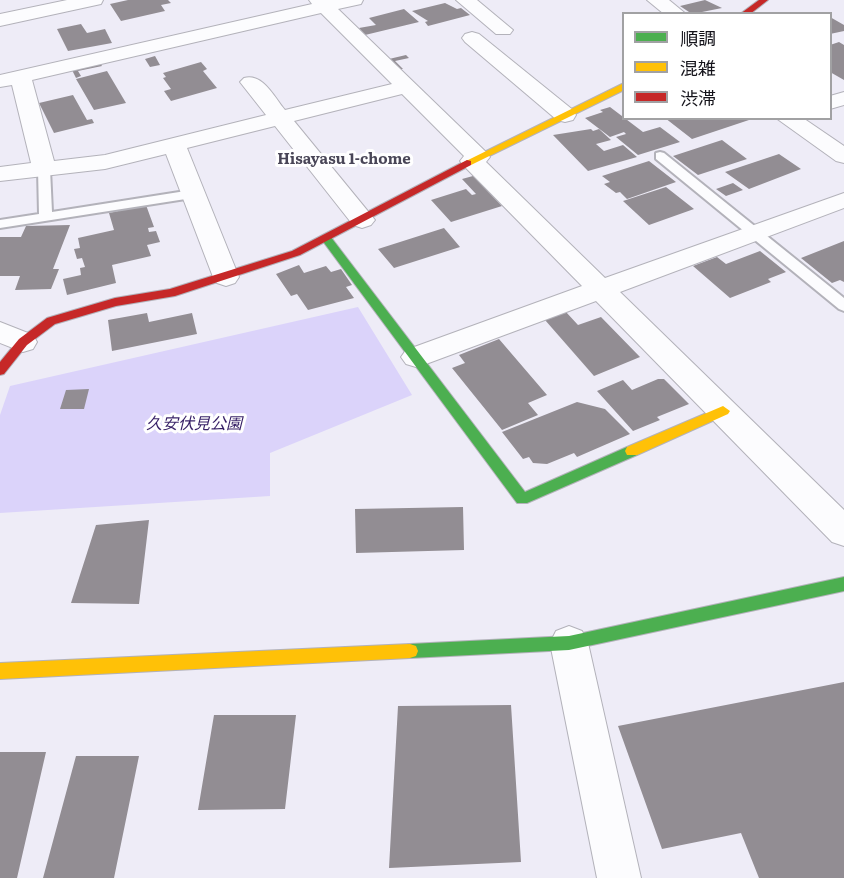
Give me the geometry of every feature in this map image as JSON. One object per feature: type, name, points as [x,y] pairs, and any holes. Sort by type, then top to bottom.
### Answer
[{"type":"street","points":[[0,20],[92,0]]},
{"type":"street","points":[[44,169],[10,78],[322,4],[354,0]]},
{"type":"street","points":[[465,0],[503,30]]},
{"type":"street","points":[[650,0],[667,12]]},
{"type":"street","points":[[656,0],[674,12]]},
{"type":"street","points":[[747,12],[764,0]]},
{"type":"street","points":[[322,4],[406,87],[600,289],[844,532]]},
{"type":"street","points":[[472,38],[565,115]]},
{"type":"street","points":[[251,82],[362,220]]},
{"type":"street","points":[[0,174],[105,162],[406,87]]},
{"type":"street","points":[[0,371],[12,337],[82,310],[171,293],[226,278],[296,253],[475,159],[622,87]]},
{"type":"street","points":[[790,120],[844,156]]},
{"type":"street","points":[[174,144],[226,278]]},
{"type":"street","points":[[416,357],[753,231],[844,200]]},
{"type":"street","points":[[326,238],[522,499],[723,411]]},
{"type":"street","points":[[0,671],[568,643],[844,584]]},
{"type":"street","points":[[568,643],[619,878]]},
{"type":"lane","points":[[660,156],[844,306]]},
{"type":"lane","points":[[44,169],[46,217]]},
{"type":"lane","points":[[0,224],[192,194]]},
{"type":"green space","name":"久安伏見公園","points":[[358,307],[412,395],[270,453],[270,496],[0,513],[0,415],[10,386]]},
{"type":"building","points":[[128,0],[168,0],[171,3],[161,5],[165,11],[121,21],[110,4]]},
{"type":"building","points":[[705,0],[722,8],[689,12],[680,6]]},
{"type":"building","points":[[445,3],[457,9],[461,8],[470,15],[428,26],[425,22],[428,21],[412,11]]},
{"type":"building","points":[[404,9],[419,22],[365,35],[359,28],[376,25],[369,18]]},
{"type":"building","points":[[832,18],[844,25],[844,31],[832,34]]},
{"type":"building","points":[[81,24],[87,33],[105,29],[112,43],[68,51],[57,29]]},
{"type":"building","points":[[839,42],[844,45],[844,80],[832,73],[832,44]]},
{"type":"building","points":[[406,55],[409,58],[395,61],[403,69],[399,69],[389,59]]},
{"type":"building","points":[[155,56],[160,65],[150,67],[145,59]]},
{"type":"building","points":[[201,62],[207,69],[203,71],[217,88],[171,101],[164,91],[171,89],[163,78],[166,77],[163,73]]},
{"type":"building","points":[[100,63],[102,66],[78,71],[81,76],[76,78],[72,70]]},
{"type":"building","points":[[107,71],[126,103],[94,110],[76,79]]},
{"type":"building","points":[[73,95],[87,120],[92,119],[94,123],[54,133],[39,103]]},
{"type":"building","points":[[610,107],[622,116],[622,120],[627,120],[643,132],[660,127],[680,142],[638,155],[616,137],[626,134],[624,132],[610,137],[585,118],[603,112],[600,110]]},
{"type":"building","points":[[668,120],[749,120],[692,139]]},
{"type":"building","points":[[591,129],[593,131],[599,129],[611,140],[596,144],[604,151],[623,145],[637,157],[588,171],[553,135]]},
{"type":"building","points":[[722,140],[747,159],[698,175],[673,156]]},
{"type":"building","points":[[779,154],[801,169],[749,189],[725,172]]},
{"type":"building","points":[[649,161],[676,182],[627,199],[620,192],[616,193],[604,184],[610,182],[602,176]]},
{"type":"building","points":[[473,176],[502,206],[451,222],[431,200],[466,189],[472,195],[476,194],[462,179]]},
{"type":"building","points":[[733,183],[743,190],[726,196],[716,189]]},
{"type":"building","points":[[666,187],[694,209],[649,225],[623,201]]},
{"type":"building","points":[[146,205],[154,227],[148,228],[149,232],[156,231],[160,242],[147,245],[151,256],[112,265],[116,283],[67,295],[63,279],[81,275],[80,268],[85,267],[82,258],[77,259],[74,249],[80,248],[78,238],[114,230],[109,213]]},
{"type":"building","points":[[70,225],[53,269],[59,269],[51,289],[15,290],[20,276],[0,276],[0,237],[21,237],[26,226]]},
{"type":"building","points":[[444,228],[460,247],[394,268],[378,249]]},
{"type":"building","points":[[844,241],[844,282],[840,280],[832,283],[801,258]]},
{"type":"building","points":[[760,251],[786,272],[768,279],[771,282],[730,298],[693,266],[717,257],[726,264]]},
{"type":"building","points":[[299,265],[304,273],[326,266],[331,272],[341,269],[352,285],[346,287],[354,298],[308,310],[297,294],[291,296],[276,274]]},
{"type":"building","points":[[566,312],[578,325],[601,317],[640,357],[594,376],[545,320]]},
{"type":"building","points":[[147,313],[149,322],[192,313],[197,334],[112,351],[108,320]]},
{"type":"building","points":[[499,339],[547,395],[528,403],[538,415],[502,430],[452,368],[465,363],[459,355]]},
{"type":"building","points":[[658,379],[664,379],[689,404],[657,417],[660,420],[633,431],[597,391],[623,380],[632,390]]},
{"type":"building","points":[[89,389],[84,409],[60,409],[66,390]]},
{"type":"building","points":[[577,402],[605,409],[630,434],[577,457],[574,453],[547,464],[533,463],[529,457],[523,459],[502,432]]},
{"type":"building","points":[[463,507],[464,550],[356,553],[355,509]]},
{"type":"building","points":[[149,520],[139,604],[71,603],[96,525]]},
{"type":"building","points":[[844,682],[844,878],[759,878],[741,833],[662,849],[618,726]]},
{"type":"building","points":[[511,705],[521,862],[389,868],[398,706]]},
{"type":"building","points":[[214,715],[296,715],[285,809],[198,810]]},
{"type":"building","points":[[0,752],[46,752],[17,878],[0,878]]},
{"type":"building","points":[[76,756],[139,756],[114,878],[43,878]]},
{"type":"traffic: fast","points":[[326,238],[522,499],[632,451]]},
{"type":"traffic: fast","points":[[410,651],[569,643],[844,584]]},
{"type":"traffic: slow","points":[[467,163],[622,87]]},
{"type":"traffic: slow","points":[[632,451],[723,411]]},
{"type":"traffic: slow","points":[[0,671],[410,651]]},
{"type":"traffic: jam","points":[[747,12],[764,0]]},
{"type":"traffic: jam","points":[[0,371],[23,342],[51,321],[115,302],[171,293],[296,253],[467,163]]},
{"type":"district","name":"Hisayasu 1-chome","points":[[344,160]]}]
